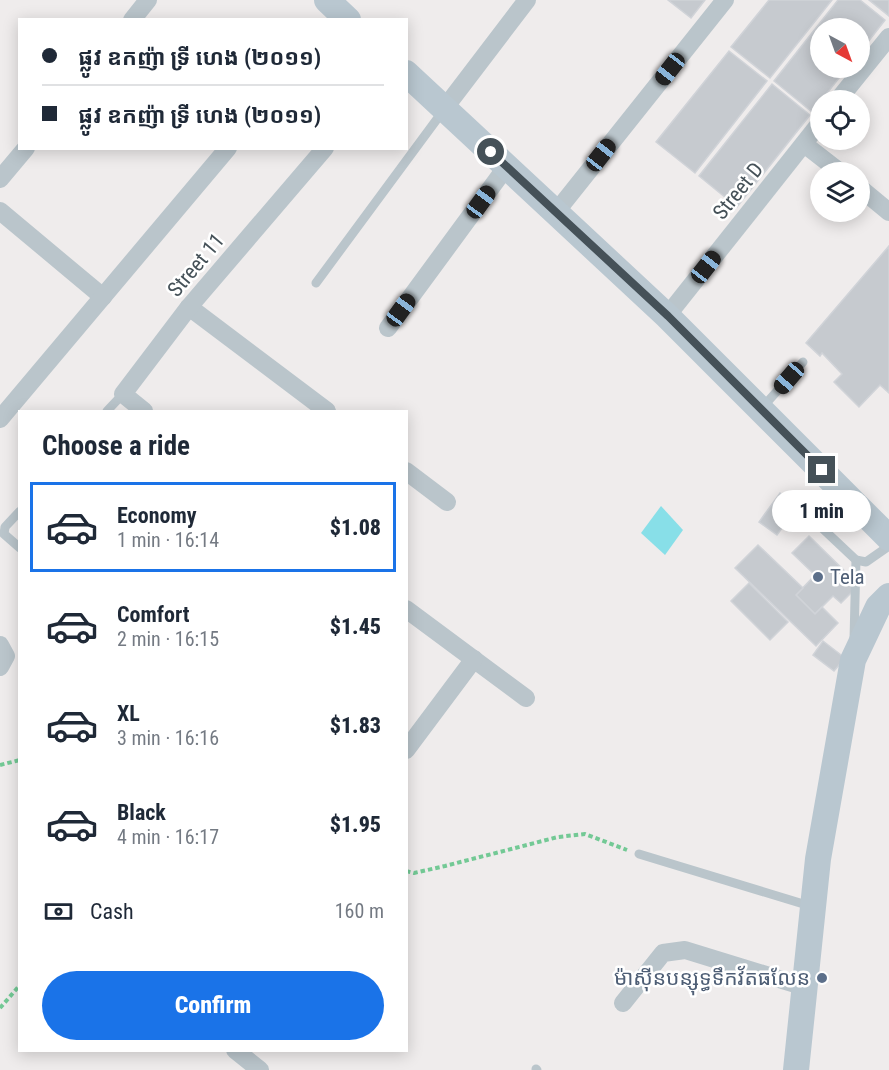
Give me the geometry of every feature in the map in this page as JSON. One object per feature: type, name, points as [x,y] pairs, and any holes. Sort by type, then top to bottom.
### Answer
[{"type":"main road","points":[[408,76],[668,316],[889,538]]},
{"type":"main road","points":[[796,1070],[818,859],[854,660],[878,607],[889,596]]},
{"type":"street","points":[[134,18],[148,0]]},
{"type":"street","points":[[444,109],[527,0]]},
{"type":"street","points":[[556,212],[724,0]]},
{"type":"street","points":[[846,90],[889,37]]},
{"type":"street","name":"Street D","points":[[668,316],[810,136]]},
{"type":"street","points":[[804,144],[827,162]]},
{"type":"street","points":[[0,179],[24,150]]},
{"type":"street","points":[[0,419],[226,150]]},
{"type":"street","name":"Street 11","points":[[123,394],[189,307],[323,150]]},
{"type":"street","points":[[388,328],[507,166]]},
{"type":"street","points":[[870,196],[889,212]]},
{"type":"street","points":[[0,211],[103,297]]},
{"type":"street","points":[[189,307],[326,410]]},
{"type":"street","points":[[123,394],[143,410]]},
{"type":"street","points":[[408,473],[447,502]]},
{"type":"street","points":[[408,610],[526,699]]},
{"type":"street","points":[[0,645],[6,656],[0,667]]},
{"type":"street","points":[[408,747],[474,659]]},
{"type":"street","points":[[623,1003],[663,953],[686,950],[805,987]]},
{"type":"street","points":[[238,1052],[260,1070]]},
{"type":"lane","points":[[316,283],[444,109]]},
{"type":"lane","points":[[761,409],[803,362]]},
{"type":"lane","points":[[108,410],[123,394]]},
{"type":"lane","points":[[838,486],[818,519],[822,528],[856,560],[866,562],[889,546]]},
{"type":"lane","points":[[18,513],[5,527],[4,534],[18,546]]},
{"type":"lane","points":[[854,660],[856,560]]},
{"type":"lane","points":[[639,854],[813,907]]},
{"type":"path","points":[[0,765],[18,760]]},
{"type":"path","points":[[408,872],[414,873],[558,837],[585,834],[639,854]]},
{"type":"path","points":[[0,1008],[18,987]]},
{"type":"water","points":[[661,506],[683,530],[665,555],[641,533]]},
{"type":"building","points":[[668,0],[705,0],[691,18]]},
{"type":"building","points":[[769,0],[832,0],[818,18],[810,18],[810,28],[770,78],[731,47]]},
{"type":"building","points":[[838,0],[860,0],[885,20],[870,39],[870,18],[824,18]]},
{"type":"building","points":[[869,0],[889,0],[889,16]]},
{"type":"building","points":[[810,35],[810,78],[839,78],[830,90],[810,90],[810,110],[774,81]]},
{"type":"building","points":[[729,51],[767,81],[695,173],[656,142]]},
{"type":"building","points":[[772,84],[810,115],[737,207],[699,176]]},
{"type":"building","points":[[889,246],[889,393],[880,385],[859,407],[834,382],[842,374],[822,353],[820,356],[806,343]]},
{"type":"building","points":[[780,493],[798,506],[777,535],[759,522]]},
{"type":"building","points":[[809,536],[859,585],[841,603],[833,596],[815,614],[796,595],[815,575],[792,553]]},
{"type":"building","points":[[758,545],[803,588],[796,595],[815,614],[822,607],[838,623],[816,646],[735,568]]},
{"type":"building","points":[[749,583],[788,622],[770,640],[731,601]]},
{"type":"building","points":[[823,641],[845,658],[834,671],[813,655]]},
{"type":"place","name":"Tela","points":[[818,577]]},
{"type":"place","name":"ម៉ាស៊ីនបន្សុទ្ធទឹកវ័តធលែន","points":[[822,978]]},
{"type":"route","points":[[491,152],[668,316],[822,470]]}]
